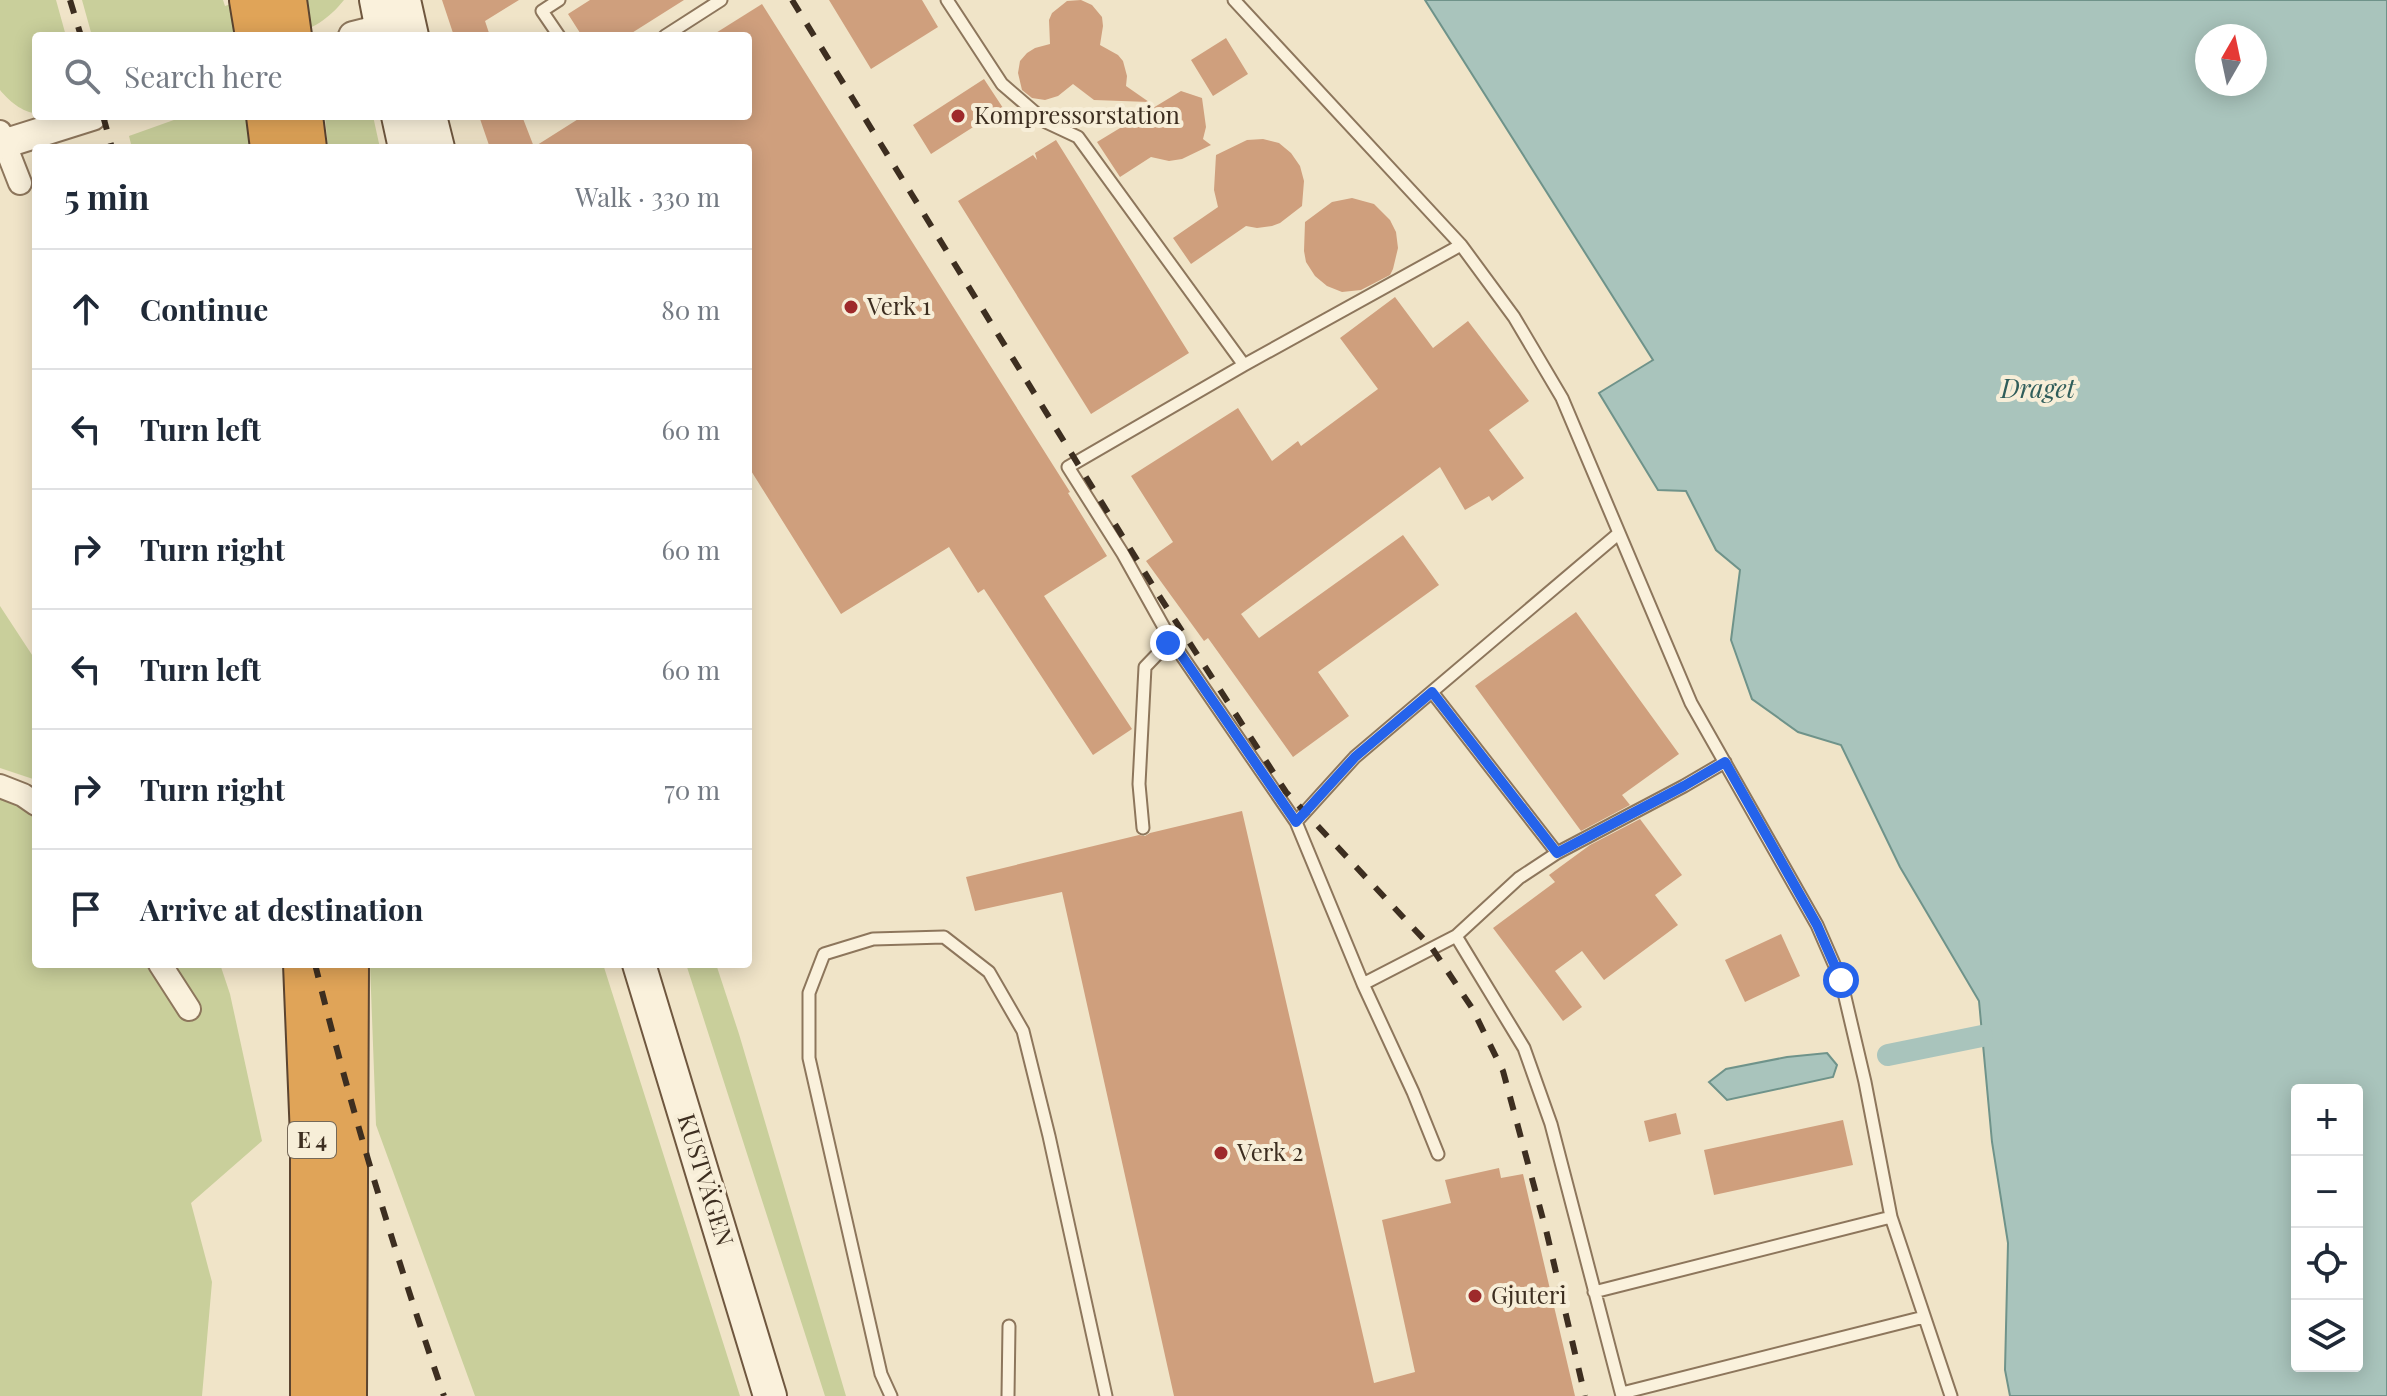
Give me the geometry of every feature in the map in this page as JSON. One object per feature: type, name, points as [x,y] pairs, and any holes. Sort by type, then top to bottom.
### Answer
[{"type":"highway","points":[[251,0],[256,32]]},
{"type":"highway","points":[[285,0],[289,32]]},
{"type":"highway","name":"E 4","points":[[305,968],[312,1137],[312,1396]]},
{"type":"highway","name":"E 4","points":[[345,1396],[347,968]]},
{"type":"main road","points":[[399,120],[404,144]]},
{"type":"main road","points":[[431,120],[437,144]]},
{"type":"main road","name":"KUSTVÄGEN","points":[[640,968],[770,1396]]},
{"type":"street","points":[[20,183],[2,140],[77,120]]},
{"type":"street","points":[[0,786],[32,801]]},
{"type":"street","points":[[163,968],[189,1009]]},
{"type":"lane","points":[[556,32],[542,11],[559,0]]},
{"type":"lane","points":[[671,32],[721,0]]},
{"type":"lane","points":[[947,0],[1002,84],[1046,122],[1078,137],[1244,365]]},
{"type":"lane","points":[[1234,0],[1461,245],[1514,317],[1562,398],[1691,703],[1817,925],[1841,980],[1865,1082],[1891,1217],[1951,1396]]},
{"type":"lane","points":[[1438,1154],[1296,822],[1171,640],[1123,554],[1068,467],[1461,245]]},
{"type":"lane","points":[[1296,822],[1355,757],[1618,534]]},
{"type":"lane","points":[[1143,828],[1139,784],[1145,667],[1171,640]]},
{"type":"lane","points":[[1432,692],[1557,853]]},
{"type":"lane","points":[[1363,984],[1456,936],[1519,878],[1557,853],[1725,762]]},
{"type":"lane","points":[[1456,936],[1524,1048],[1551,1124],[1622,1394],[1924,1317]]},
{"type":"lane","points":[[891,1396],[881,1374],[809,1058],[809,993],[824,954],[873,939],[944,937],[989,972],[1023,1031],[1106,1396]]},
{"type":"lane","points":[[1594,1292],[1891,1217]]},
{"type":"lane","points":[[1008,1396],[1009,1326]]},
{"type":"green space","points":[[0,0],[56,0],[65,32],[32,32],[32,112],[16,105],[0,90]]},
{"type":"green space","points":[[82,0],[223,0],[225,6],[243,0],[344,0],[319,23],[300,32],[91,32]]},
{"type":"green space","points":[[174,120],[294,120],[267,144],[131,144],[129,136]]},
{"type":"green space","points":[[325,120],[374,120],[379,144],[328,144]]},
{"type":"green space","points":[[0,606],[32,655],[32,779],[0,768]]},
{"type":"green space","points":[[0,793],[32,802],[32,968],[221,968],[230,994],[262,1141],[191,1203],[212,1282],[202,1396],[0,1396]]},
{"type":"green space","points":[[370,968],[604,968],[740,1396],[475,1396],[376,1125]]},
{"type":"green space","points":[[687,968],[717,968],[739,1034],[846,1396],[825,1396]]},
{"type":"water","name":"Draget","points":[[1425,0],[2387,0],[2387,1396],[2010,1396],[2005,1370],[2008,1243],[1992,1142],[1979,1001],[1900,867],[1841,745],[1798,732],[1752,699],[1731,640],[1740,570],[1716,550],[1686,491],[1658,490],[1599,393],[1653,360]]},
{"type":"water","points":[[1827,1053],[1837,1065],[1833,1077],[1727,1100],[1709,1082],[1726,1069]]},
{"type":"building","points":[[442,0],[519,0],[485,21],[489,32],[453,32]]},
{"type":"building","points":[[590,0],[684,0],[633,32],[579,32],[568,14]]},
{"type":"building","points":[[829,0],[922,0],[938,27],[871,69]]},
{"type":"building","points":[[1081,0],[1092,5],[1102,17],[1100,45],[1123,61],[1126,86],[1149,102],[1094,100],[1073,84],[1058,96],[1045,100],[1032,98],[1022,90],[1018,73],[1020,61],[1035,48],[1050,44],[1049,20],[1052,13],[1067,1]]},
{"type":"building","name":"Verk 1","points":[[762,4],[1070,492],[1107,556],[1044,596],[1132,729],[1093,755],[984,589],[978,593],[949,547],[841,614],[752,472],[752,144],[539,144],[577,120],[752,120],[752,32],[717,32]]},
{"type":"building","points":[[1226,38],[1248,74],[1213,96],[1191,60]]},
{"type":"building","name":"Kompressorstation","points":[[984,79],[1003,108],[931,154],[913,125]]},
{"type":"building","points":[[1181,91],[1202,98],[1206,127],[1203,139],[1211,145],[1182,159],[1169,161],[1151,157],[1120,177],[1097,142]]},
{"type":"building","name":"Verk 1","points":[[480,120],[524,120],[533,144],[489,144]]},
{"type":"building","points":[[1263,139],[1279,143],[1300,166],[1304,181],[1302,206],[1272,226],[1246,226],[1191,264],[1173,238],[1218,207],[1214,190],[1216,155],[1247,140]]},
{"type":"building","points":[[1056,140],[1189,353],[1091,414],[958,201],[1033,155],[1037,160],[1035,153]]},
{"type":"building","points":[[1352,198],[1374,204],[1390,220],[1396,232],[1398,248],[1390,275],[1361,290],[1342,292],[1327,286],[1315,276],[1306,262],[1305,222],[1332,202]]},
{"type":"building","points":[[1395,297],[1433,348],[1468,321],[1529,401],[1489,430],[1524,478],[1492,501],[1489,496],[1465,510],[1440,467],[1241,614],[1259,638],[1403,535],[1439,585],[1318,672],[1349,716],[1293,757],[1208,638],[1204,641],[1146,561],[1173,542],[1131,476],[1238,408],[1272,461],[1298,441],[1301,446],[1378,389],[1340,338]]},
{"type":"building","points":[[1576,612],[1679,754],[1622,795],[1630,805],[1581,831],[1475,686]]},
{"type":"building","name":"Verk 2","points":[[1242,811],[1374,1383],[1415,1372],[1382,1220],[1451,1203],[1445,1180],[1499,1168],[1501,1178],[1523,1174],[1575,1396],[1174,1396],[1062,892],[975,911],[966,877]]},
{"type":"building","points":[[1640,819],[1682,875],[1655,895],[1678,925],[1604,980],[1582,951],[1555,971],[1582,1007],[1563,1021],[1493,928],[1555,882],[1549,875],[1590,845]]},
{"type":"building","points":[[1781,934],[1800,976],[1745,1002],[1725,960]]},
{"type":"building","points":[[1676,1113],[1681,1134],[1649,1142],[1644,1121]]},
{"type":"building","points":[[1843,1120],[1853,1165],[1714,1195],[1704,1150]]},
{"type":"waterway","points":[[1888,1055],[1982,1036]]},
{"type":"railway","points":[[70,0],[80,32]]},
{"type":"railway","points":[[792,0],[1158,594],[1286,792],[1432,948],[1472,1008],[1503,1071],[1547,1234],[1585,1396]]},
{"type":"railway","points":[[104,120],[111,144]]},
{"type":"railway","points":[[316,968],[375,1182],[444,1396]]},
{"type":"place","name":"Kompressorstation","points":[[958,116]]},
{"type":"place","name":"Verk 1","points":[[851,307]]},
{"type":"place","name":"Verk 2","points":[[1221,1153]]},
{"type":"place","name":"Gjuteri","points":[[1475,1296]]},
{"type":"route","points":[[1168,643],[1171,640],[1296,822],[1355,757],[1432,692],[1557,853],[1725,762],[1817,925],[1841,980]]}]
